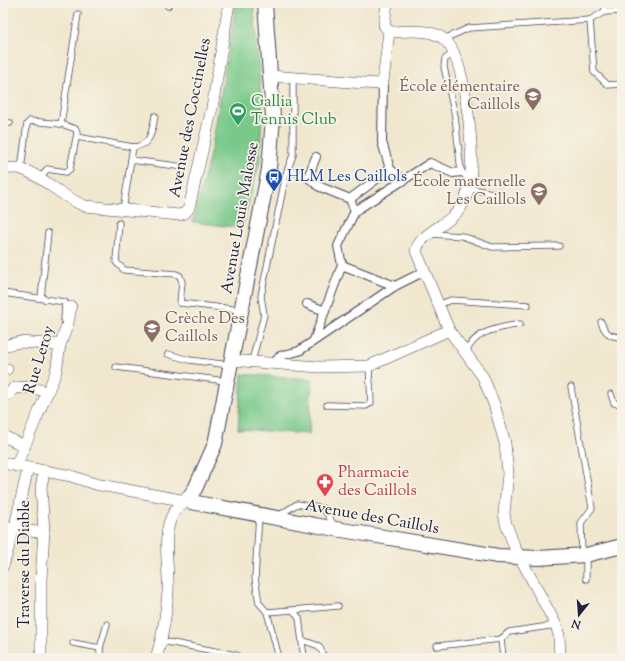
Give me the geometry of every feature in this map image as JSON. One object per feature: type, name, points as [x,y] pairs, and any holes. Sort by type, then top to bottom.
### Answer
[{"type":"street","name":"Avenue des Coccinelles","points":[[3,168],[21,169],[40,179],[76,203],[85,206],[179,215],[186,213],[190,208],[212,108],[229,3]]},
{"type":"street","name":"Avenue Louis Malosse","points":[[186,501],[195,490],[215,444],[269,169],[273,117],[265,3]]},
{"type":"street","points":[[387,3],[384,26],[389,32],[383,81],[382,142],[390,169],[403,181]]},
{"type":"street","points":[[389,32],[422,31],[434,34],[444,39],[453,53],[464,94],[471,134],[472,171],[469,184],[459,210],[431,234],[422,239],[417,245],[416,251],[423,272],[449,330],[484,377],[494,404],[505,443],[508,474],[504,513],[506,524],[521,558],[556,625],[559,635],[560,658]]},
{"type":"street","points":[[270,76],[378,84],[383,81]]},
{"type":"street","points":[[316,157],[308,177],[318,186],[350,199],[355,212]]},
{"type":"street","points":[[314,340],[342,265],[338,246],[355,212],[430,163],[453,173],[461,172]]},
{"type":"street","points":[[350,199],[390,169]]},
{"type":"street","points":[[342,265],[395,286]]},
{"type":"street","points":[[274,363],[280,356],[298,351],[395,286],[423,272]]},
{"type":"street","points":[[307,304],[325,311]]},
{"type":"street","name":"Rue Leroy","points":[[3,566],[8,528],[11,466],[25,446],[56,372],[60,345],[71,307]]},
{"type":"street","points":[[231,362],[274,363],[319,367],[369,366],[449,330]]},
{"type":"street","points":[[3,346],[20,342],[60,345]]},
{"type":"street","points":[[3,397],[9,394],[14,388],[28,387],[48,392]]},
{"type":"street","points":[[3,436],[25,446]]},
{"type":"street","name":"Avenue des Caillols","points":[[11,466],[71,476],[95,484],[336,529],[464,551],[521,558],[584,556],[622,546]]},
{"type":"street","name":"Traverse du Diable","points":[[41,658],[41,586],[44,533],[41,487],[44,472]]},
{"type":"street","points":[[156,658],[162,641],[168,591],[168,527],[177,506],[186,501]]},
{"type":"street","points":[[8,528],[44,533]]},
{"type":"lane","points":[[604,12],[606,3]]},
{"type":"lane","points":[[444,39],[469,28],[590,20],[604,12],[622,11]]},
{"type":"lane","points":[[61,124],[78,14]]},
{"type":"lane","points":[[590,20],[594,72],[608,85],[622,84]]},
{"type":"lane","points":[[453,53],[445,59],[444,67],[455,116],[461,172],[469,184],[492,193]]},
{"type":"lane","points":[[252,362],[264,315],[261,296],[288,170],[293,155],[292,78]]},
{"type":"lane","points":[[76,138],[141,147],[150,139],[155,116]]},
{"type":"lane","points":[[21,169],[27,124],[30,121],[61,124],[76,129],[76,138],[70,169],[66,172],[47,169],[40,179]]},
{"type":"lane","points":[[3,122],[10,123]]},
{"type":"lane","points":[[123,210],[133,147]]},
{"type":"lane","points":[[131,160],[184,167]]},
{"type":"lane","points":[[288,170],[308,177]]},
{"type":"lane","points":[[119,223],[116,262],[119,267],[124,270],[176,274],[180,276],[182,282],[180,303],[241,310]]},
{"type":"lane","points":[[41,298],[48,233]]},
{"type":"lane","points":[[431,234],[462,236],[492,247],[559,246]]},
{"type":"lane","points":[[3,293],[65,302],[65,331]]},
{"type":"lane","points":[[438,305],[451,300],[528,305]]},
{"type":"lane","points":[[601,322],[604,330],[612,337],[622,337]]},
{"type":"lane","points":[[466,353],[476,337],[492,329],[520,324]]},
{"type":"lane","points":[[168,354],[189,360],[231,362]]},
{"type":"lane","points":[[327,405],[366,406],[371,403],[369,366]]},
{"type":"lane","points":[[116,367],[227,381]]},
{"type":"lane","points":[[571,387],[592,508],[581,523],[586,579]]},
{"type":"lane","points":[[611,394],[614,403],[622,404]]},
{"type":"lane","points":[[259,514],[255,578],[259,603],[267,612],[279,658]]},
{"type":"lane","points":[[267,612],[338,606]]},
{"type":"lane","points":[[293,610],[299,618],[304,658]]},
{"type":"lane","points":[[100,658],[100,648],[107,624]]},
{"type":"lane","points":[[437,646],[501,639],[509,632],[556,625]]},
{"type":"lane","points":[[501,639],[503,658]]},
{"type":"lane","points":[[302,640],[319,646],[325,658]]},
{"type":"lane","points":[[162,641],[236,655],[242,658]]},
{"type":"lane","points":[[73,643],[100,648]]},
{"type":"green space","name":"Gallia Tennis Club","points":[[236,5],[254,8],[262,107],[260,161],[242,228],[193,222],[212,146]]},
{"type":"green space","points":[[242,374],[312,379],[309,434],[238,429]]},
{"type":"place","name":"École élémentaire Caillols","points":[[533,111]]},
{"type":"place","name":"Gallia Tennis Club","points":[[238,126]]},
{"type":"place","name":"HLM Les Caillols","points":[[274,192]]},
{"type":"place","name":"École maternelle Les Caillols","points":[[539,206]]},
{"type":"place","name":"Crèche Des Caillols","points":[[152,343]]},
{"type":"place","name":"Pharmacie des Caillols","points":[[325,497]]}]
